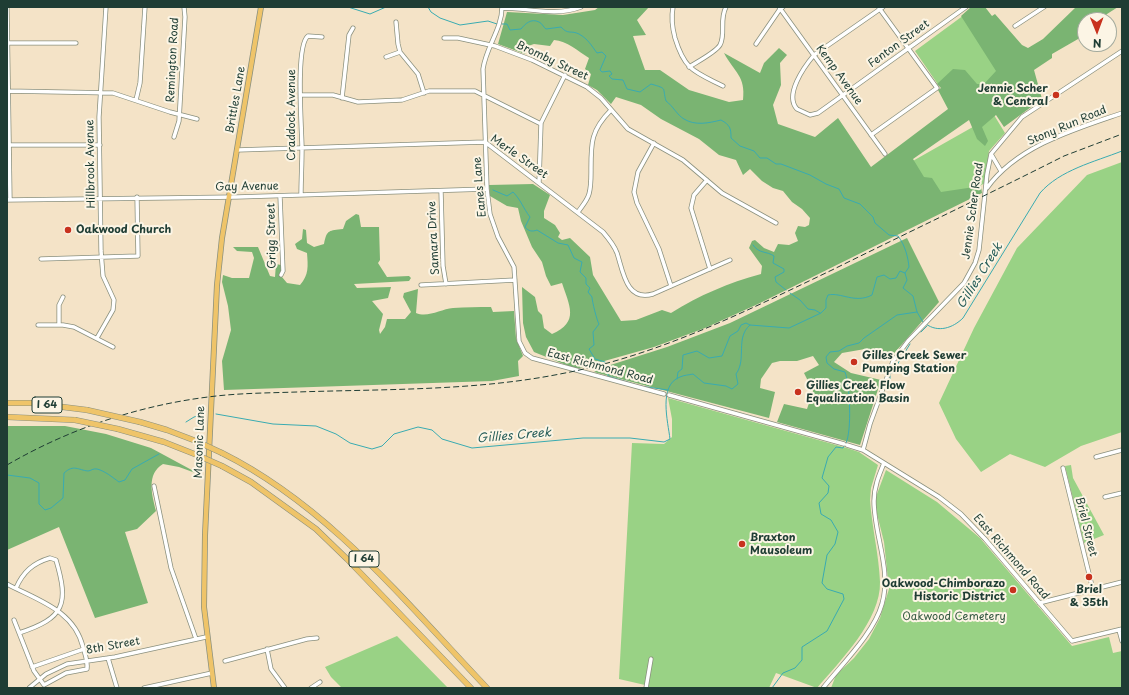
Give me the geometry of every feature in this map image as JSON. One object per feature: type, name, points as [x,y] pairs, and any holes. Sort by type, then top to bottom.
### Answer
[{"type":"highway","name":"I 64","points":[[7,403],[31,403],[87,410],[140,422],[167,430],[222,453],[282,488],[326,522],[358,552],[487,688]]},
{"type":"highway","name":"I 64","points":[[7,417],[75,420],[118,428],[164,442],[197,455],[222,466],[251,482],[316,529],[347,558],[471,688]]},
{"type":"main road","name":"Brittles Lane","points":[[229,197],[261,7]]},
{"type":"main road","name":"Masonic Lane","points":[[214,688],[206,637],[204,595],[210,420],[218,263],[229,197]]},
{"type":"street","points":[[7,7],[8,200]]},
{"type":"street","name":"Hillbrook Avenue","points":[[97,338],[113,310],[114,300],[103,276],[101,258],[100,92],[106,7]]},
{"type":"street","points":[[136,100],[140,83],[145,7]]},
{"type":"street","name":"Remington Road","points":[[174,137],[178,128],[179,115],[185,17],[184,7]]},
{"type":"street","points":[[502,7],[555,13],[568,12],[581,7]]},
{"type":"street","name":"Eanes Lane","points":[[502,7],[500,24],[484,61],[483,94],[487,189],[492,224],[513,265],[519,342],[525,353],[532,358]]},
{"type":"street","points":[[673,7],[673,28],[681,56],[689,67],[723,86]]},
{"type":"street","points":[[689,67],[721,44],[722,17],[726,7]]},
{"type":"street","name":"Fenton Street","points":[[814,56],[799,74],[795,90],[794,104],[800,111],[810,115],[815,114],[966,7]]},
{"type":"street","points":[[1015,26],[1044,7]]},
{"type":"street","points":[[756,44],[781,8]]},
{"type":"street","name":"Kemp Avenue","points":[[781,8],[885,154]]},
{"type":"street","points":[[814,56],[880,8],[909,48],[937,88],[871,135]]},
{"type":"street","points":[[396,22],[400,52],[418,74],[424,92]]},
{"type":"street","points":[[342,98],[349,35],[353,28]]},
{"type":"street","name":"Craddock Avenue","points":[[302,195],[301,95],[304,41],[308,37],[322,37]]},
{"type":"street","name":"Bromby Street","points":[[444,38],[458,38],[491,44],[528,58],[564,75],[598,95],[626,127],[684,160],[726,195],[776,223]]},
{"type":"street","points":[[7,43],[76,43]]},
{"type":"street","name":"Jennie Scher Road","points":[[863,450],[870,424],[890,367],[902,348],[964,283],[974,268],[979,250],[987,174],[991,154],[1022,118],[1122,51]]},
{"type":"street","points":[[386,57],[400,52]]},
{"type":"street","points":[[540,183],[541,124],[564,75]]},
{"type":"street","points":[[301,95],[329,94],[358,102],[396,101],[424,92],[446,89],[475,91],[541,124]]},
{"type":"street","points":[[8,91],[100,92],[117,94],[179,115],[197,119]]},
{"type":"street","points":[[578,212],[588,198],[590,190],[591,145],[593,134],[599,123],[611,110]]},
{"type":"street","name":"Stony Run Road","points":[[986,189],[1001,171],[1026,153],[1053,140],[1122,114]]},
{"type":"street","name":"Merle Street","points":[[237,150],[485,142],[600,230],[610,240],[617,254],[625,282],[633,291],[639,294],[648,295],[730,260]]},
{"type":"street","points":[[654,143],[638,172],[634,192],[637,203],[659,249],[671,286]]},
{"type":"street","points":[[8,145],[100,144]]},
{"type":"street","points":[[991,154],[1001,171]]},
{"type":"street","points":[[707,180],[694,195],[691,208],[710,269]]},
{"type":"street","name":"Gay Avenue","points":[[8,200],[280,196],[487,189]]},
{"type":"street","name":"Samara Drive","points":[[441,191],[446,284]]},
{"type":"street","name":"Grigg Street","points":[[280,196],[283,271],[281,275]]},
{"type":"street","points":[[41,259],[137,257],[137,197]]},
{"type":"street","points":[[421,285],[515,280]]},
{"type":"street","points":[[59,325],[59,305],[63,297]]},
{"type":"street","points":[[38,325],[59,325],[80,328],[113,347]]},
{"type":"street","name":"East Richmond Road","points":[[532,358],[863,450],[939,497],[961,514],[985,539],[1072,641],[1121,630]]},
{"type":"street","points":[[1096,456],[1122,450]]},
{"type":"street","points":[[823,688],[865,635],[875,620],[882,604],[884,582],[874,502],[876,485],[884,463]]},
{"type":"street","name":"Briel Street","points":[[1063,468],[1092,590]]},
{"type":"street","points":[[154,486],[171,568],[196,639]]},
{"type":"street","points":[[1105,497],[1122,493]]},
{"type":"street","points":[[16,588],[23,575],[32,566],[41,560],[54,558],[56,560],[63,586],[62,601],[57,610],[46,623],[19,633]]},
{"type":"street","points":[[1039,603],[1122,582]]},
{"type":"street","points":[[7,584],[64,615],[74,626],[84,649],[87,660],[87,668],[66,673],[45,684],[41,681],[32,666],[14,620]]},
{"type":"street","points":[[1121,630],[1122,641]]},
{"type":"street","name":"8th Street","points":[[29,688],[62,666],[87,660],[108,658],[206,637]]},
{"type":"street","points":[[225,661],[267,649],[316,638]]},
{"type":"street","points":[[32,666],[84,649]]},
{"type":"street","points":[[267,649],[271,669],[283,688]]},
{"type":"street","points":[[108,658],[117,688]]},
{"type":"street","points":[[647,688],[651,659]]},
{"type":"street","points":[[144,688],[212,673]]},
{"type":"street","points":[[311,688],[320,682]]},
{"type":"green space","points":[[599,7],[649,7],[637,20],[646,35],[633,36],[645,70],[660,70],[689,90],[729,102],[743,100],[743,85],[724,53],[760,73],[764,63],[779,48],[787,55],[780,63],[781,85],[773,105],[778,124],[815,137],[838,118],[871,167],[948,109],[938,90],[941,88],[937,84],[953,69],[965,70],[977,84],[984,84],[996,71],[961,16],[971,7],[985,7],[992,16],[995,14],[1022,45],[1028,48],[1043,39],[1076,7],[1118,7],[1110,12],[1077,12],[1077,40],[1052,54],[1052,58],[1034,70],[1042,99],[1004,127],[996,115],[982,127],[988,141],[985,146],[977,139],[969,120],[913,159],[924,177],[932,178],[941,192],[981,186],[982,193],[758,304],[705,328],[654,347],[576,369],[534,352],[526,337],[523,323],[522,287],[535,297],[538,311],[542,315],[544,328],[552,334],[566,324],[570,312],[569,306],[562,283],[551,286],[542,262],[532,247],[521,221],[518,208],[507,206],[490,196],[489,185],[533,184],[550,195],[544,211],[544,218],[555,225],[560,233],[558,237],[562,240],[570,238],[590,257],[593,275],[621,321],[636,320],[662,310],[671,313],[714,290],[761,274],[762,266],[749,248],[752,241],[755,240],[764,248],[774,252],[778,244],[789,245],[798,241],[795,233],[798,226],[805,227],[809,225],[810,218],[802,209],[792,202],[783,191],[773,188],[762,181],[750,169],[743,175],[736,160],[719,155],[699,139],[661,119],[641,105],[616,97],[611,104],[597,90],[588,85],[591,74],[585,69],[589,58],[577,49],[568,44],[554,40],[550,46],[534,44],[528,46],[525,54],[498,44],[507,12],[563,15],[595,10]]},
{"type":"green space","points":[[964,15],[1005,73],[976,94],[960,71],[939,86],[915,51]]},
{"type":"green space","points":[[994,115],[1005,133],[989,151],[985,183],[938,209],[911,162]]},
{"type":"green space","points":[[1122,162],[1122,432],[1081,446],[1045,467],[1010,454],[981,472],[956,439],[939,403],[974,328],[1017,248],[1087,175]]},
{"type":"green space","points":[[356,214],[359,215],[361,227],[379,227],[380,260],[378,263],[387,277],[409,276],[411,278],[409,281],[354,284],[357,288],[391,287],[388,298],[372,301],[383,314],[379,330],[380,334],[385,327],[387,319],[405,319],[411,312],[403,297],[404,293],[418,289],[416,313],[430,314],[453,308],[467,307],[491,307],[493,312],[514,311],[516,338],[523,356],[518,361],[519,376],[492,381],[224,390],[222,361],[231,330],[228,306],[222,282],[223,275],[232,278],[249,278],[254,258],[252,252],[237,251],[233,247],[258,247],[270,276],[275,277],[276,264],[281,265],[282,277],[287,283],[300,285],[305,278],[308,266],[307,253],[297,249],[295,244],[302,239],[303,229],[306,230],[307,243],[314,247],[324,244],[326,236],[329,232],[343,229],[346,221]]},
{"type":"green space","points":[[907,238],[939,302],[890,358],[874,357],[865,349],[842,353],[834,362],[851,373],[881,380],[860,445],[777,422],[784,404],[807,409],[813,391],[804,373],[819,365],[813,356],[797,361],[780,361],[772,363],[761,379],[760,388],[775,392],[769,418],[594,372],[601,368],[667,347],[730,323]]},
{"type":"green space","points":[[668,398],[847,448],[859,452],[878,465],[871,488],[870,500],[880,582],[879,596],[874,611],[858,639],[817,688],[776,673],[769,688],[648,688],[649,686],[619,679],[632,443],[664,444],[672,437],[672,419]]},
{"type":"green space","points":[[7,426],[65,426],[106,434],[151,448],[201,475],[179,467],[163,464],[154,473],[152,479],[152,492],[156,511],[137,529],[125,532],[148,603],[95,618],[59,527],[7,550]]},
{"type":"green space","points":[[1071,465],[1073,478],[1104,535],[1084,543],[1065,466]]},
{"type":"green space","name":"Oakwood Cemetery","points":[[886,470],[937,502],[980,538],[1072,646],[1109,637],[1113,653],[1122,651],[1122,688],[831,688],[836,675],[854,658],[869,639],[880,618],[889,589],[884,542],[874,502]]},
{"type":"green space","points":[[397,636],[448,688],[342,688],[331,677],[325,667]]},
{"type":"waterway","points":[[348,7],[370,14],[386,7]]},
{"type":"waterway","points":[[428,7],[431,12],[440,18],[460,25],[488,21],[497,24]]},
{"type":"waterway","points":[[502,24],[507,24],[510,30],[521,29],[528,22],[536,21],[541,23],[546,29],[561,27],[568,32],[579,34],[587,40],[597,53],[602,52],[606,56],[600,70],[602,72],[610,71],[612,74],[609,76],[612,79],[623,80],[627,89],[640,92],[651,84],[660,87],[663,89],[666,101],[684,119],[693,123],[707,123],[721,120],[729,127],[731,138],[740,146],[754,151],[760,158],[767,158],[776,164],[781,164],[810,175],[839,189],[844,198],[860,204],[873,217],[875,223],[889,235],[898,236],[908,259],[909,267],[905,273]]},
{"type":"waterway","name":"Gillies Creek","points":[[926,324],[940,329],[950,327],[963,318],[1040,193],[1048,185],[1067,173],[1122,151]]},
{"type":"waterway","points":[[493,190],[507,196],[513,192],[530,217],[525,227],[530,231],[537,230],[558,243],[568,245],[574,258],[582,262],[580,272],[586,278],[586,284],[590,288],[588,292],[592,297],[599,324],[593,332],[594,345],[589,349],[595,359],[605,362]]},
{"type":"waterway","points":[[753,245],[758,250],[774,256],[773,263],[784,269],[784,272],[775,277],[776,282],[786,290]]},
{"type":"waterway","name":"Gillies Creek","points":[[216,414],[273,424],[316,426],[336,434],[350,443],[372,449],[382,446],[394,434],[418,427],[432,430],[442,439],[472,448],[583,438],[630,438],[664,442],[670,439],[666,405],[669,388],[673,381],[682,376],[693,374],[704,383],[726,386],[732,389],[738,384],[736,374],[741,362],[743,336],[750,325],[789,328],[821,313],[826,308],[826,300],[828,295],[854,298],[866,297],[872,295],[877,277],[884,275],[890,279],[896,278],[900,271],[905,273],[907,280],[903,288],[913,296],[917,312],[923,322]]},
{"type":"waterway","points":[[790,293],[800,300],[808,309],[815,310],[820,313]]},
{"type":"waterway","points":[[846,443],[850,419],[847,378],[845,372],[834,369],[827,363],[826,357],[830,352],[839,351],[847,346],[859,343],[897,315],[917,312]]},
{"type":"waterway","name":"Gillies Creek","points":[[677,379],[678,372],[682,369],[683,355],[697,351],[709,358],[722,356],[730,336],[738,331],[741,325],[746,323],[750,325]]},
{"type":"waterway","points":[[921,332],[927,326]]},
{"type":"waterway","points":[[892,373],[910,344]]},
{"type":"waterway","points":[[607,367],[608,376],[637,385]]},
{"type":"waterway","points":[[640,386],[668,390]]},
{"type":"waterway","name":"Gillies Creek","points":[[186,422],[194,417],[204,414]]},
{"type":"waterway","points":[[772,688],[783,673],[795,668],[802,660],[802,647],[827,631],[844,599],[843,594],[827,589],[822,583],[827,555],[835,544],[838,532],[831,520],[821,514],[819,503],[828,493],[829,486],[822,478],[828,457],[836,447],[843,448],[844,446]]},
{"type":"waterway","name":"Gillies Creek","points":[[7,475],[30,478],[39,483],[39,504],[45,510],[51,508],[63,498],[64,473],[67,470],[73,468],[88,471],[97,469],[119,482],[125,480],[132,469],[159,454]]},
{"type":"railway","points":[[7,465],[55,440],[79,430],[130,413],[182,401],[242,394],[429,388],[495,384],[560,374],[631,356],[733,317],[1064,156],[1122,134]]},
{"type":"place","name":"Jennie Scher & Central","points":[[1056,95]]},
{"type":"place","name":"Oakwood Church","points":[[68,230]]},
{"type":"place","name":"Gilles Creek Sewer Pumping Station","points":[[854,362]]},
{"type":"place","name":"Gillies Creek Flow Equalization Basin","points":[[798,392]]},
{"type":"place","name":"Braxton Mausoleum","points":[[742,544]]},
{"type":"place","name":"Briel & 35th","points":[[1089,577]]},
{"type":"place","name":"Oakwood-Chimborazo Historic District","points":[[1013,590]]}]
